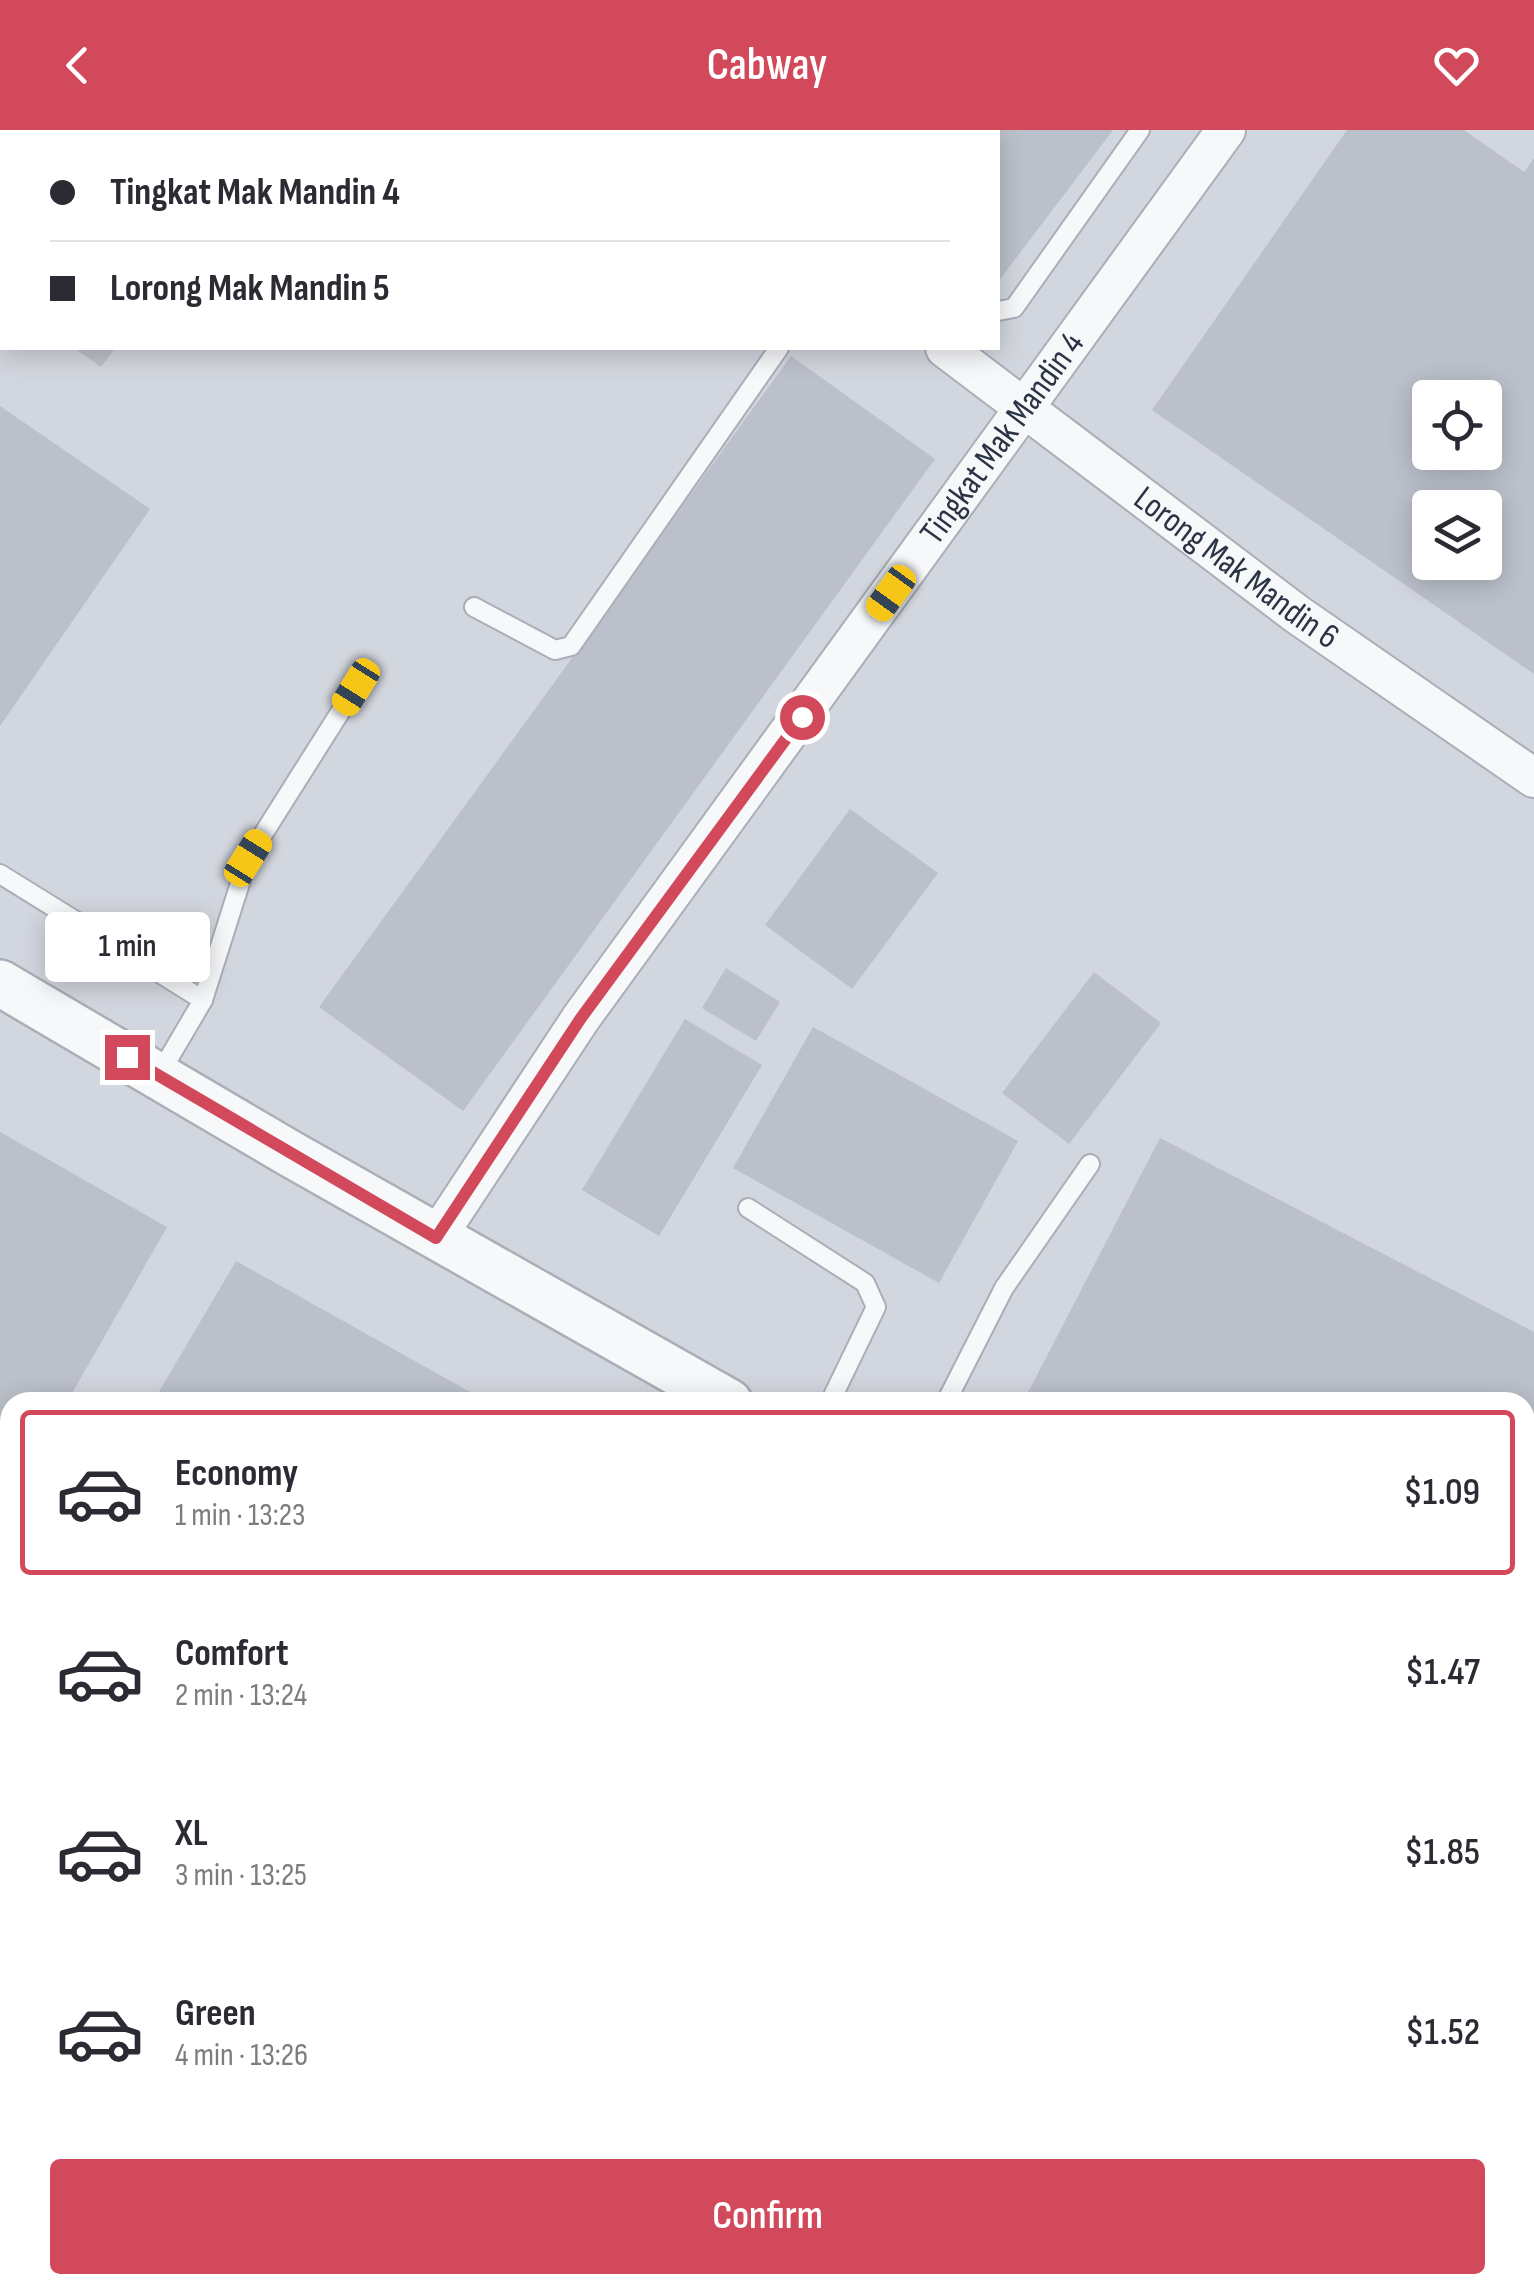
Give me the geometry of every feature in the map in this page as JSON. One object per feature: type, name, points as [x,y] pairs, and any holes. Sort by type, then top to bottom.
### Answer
[{"type":"street","name":"Tingkat Mak Mandin 4","points":[[436,1238],[581,1018],[1226,130]]},
{"type":"street","name":"Lorong Mak Mandin 6","points":[[949,350],[1298,614],[1534,778]]},
{"type":"street","points":[[0,983],[436,1238],[710,1392]]},
{"type":"lane","points":[[1000,311],[1014,308],[1140,130]]},
{"type":"lane","points":[[474,607],[555,650],[571,646],[778,350]]},
{"type":"lane","points":[[158,1076],[202,1000],[248,858],[356,687]]},
{"type":"lane","points":[[0,874],[202,1000]]},
{"type":"lane","points":[[951,1392],[1004,1288],[1090,1164]]},
{"type":"lane","points":[[748,1208],[865,1283],[876,1308],[835,1392]]},
{"type":"shaded area","points":[[1000,130],[1534,130],[1534,1392],[0,1392],[0,350],[1000,350]]},
{"type":"building","points":[[1000,130],[1113,130],[1000,279]]},
{"type":"building","points":[[1347,130],[1464,130],[1524,172],[1534,158],[1534,674],[1152,410]]},
{"type":"building","points":[[77,350],[114,350],[101,367]]},
{"type":"building","points":[[791,356],[935,459],[463,1111],[319,1007]]},
{"type":"building","points":[[0,406],[150,509],[0,726]]},
{"type":"building","points":[[850,809],[938,873],[852,989],[765,925]]},
{"type":"building","points":[[726,968],[780,1002],[756,1041],[702,1008]]},
{"type":"building","points":[[1094,972],[1161,1023],[1069,1144],[1002,1093]]},
{"type":"building","points":[[685,1019],[762,1065],[659,1236],[582,1190]]},
{"type":"building","points":[[813,1027],[1018,1141],[939,1283],[733,1168]]},
{"type":"building","points":[[0,1132],[167,1227],[73,1392],[0,1392]]},
{"type":"building","points":[[1160,1138],[1534,1332],[1534,1392],[1028,1392]]},
{"type":"building","points":[[236,1261],[470,1392],[159,1392]]},
{"type":"route","points":[[127,1057],[436,1238],[581,1018],[802,717]]}]
